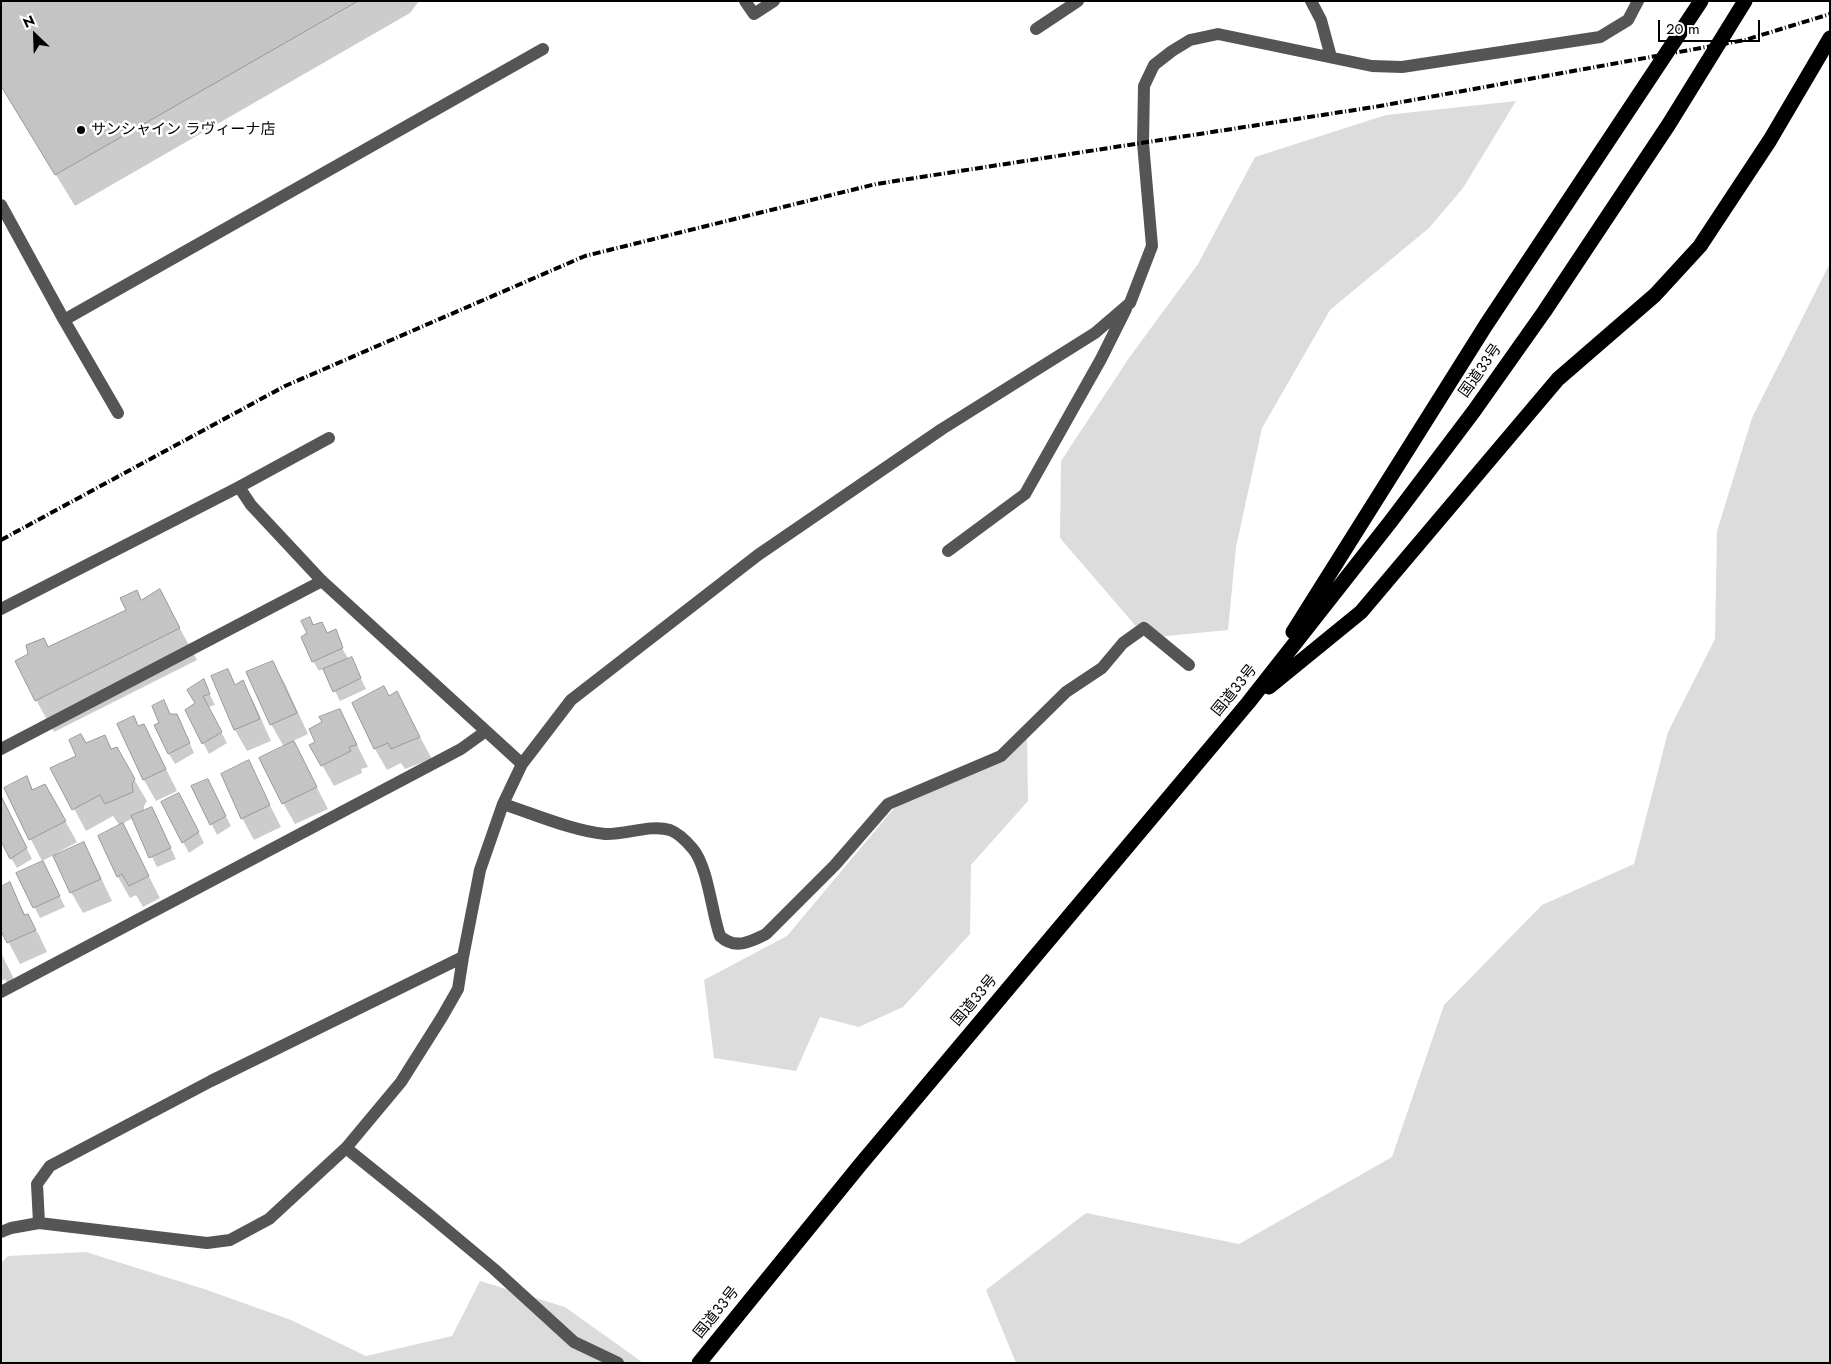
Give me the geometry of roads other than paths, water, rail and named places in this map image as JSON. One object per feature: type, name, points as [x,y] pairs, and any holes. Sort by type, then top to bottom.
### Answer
[{"type":"highway","points":[[1248,703],[1486,325],[1701,1]]},
{"type":"highway","name":"国道33号","points":[[699,1363],[860,1165],[1248,703],[1385,528],[1474,411],[1544,312],[1669,124],[1745,1]]},
{"type":"highway","points":[[1248,703],[1361,612],[1558,379],[1655,295],[1700,246],[1770,140],[1830,38]]},
{"type":"street","points":[[745,1],[754,14],[774,1]]},
{"type":"street","points":[[1036,29],[1078,1]]},
{"type":"street","points":[[1311,1],[1321,20],[1331,57]]},
{"type":"street","points":[[948,551],[1025,494],[1101,359],[1130,303],[1152,246],[1144,143],[1144,86],[1154,65],[1190,40],[1218,34],[1372,66],[1402,67],[1600,37],[1628,20],[1638,1]]},
{"type":"street","points":[[64,320],[543,49]]},
{"type":"street","points":[[1,204],[64,320],[118,413]]},
{"type":"street","points":[[1,1232],[11,1228],[39,1223],[207,1243],[230,1240],[269,1219],[346,1148],[401,1082],[442,1017],[458,989],[480,870],[503,804],[522,764],[571,700],[758,555],[942,429],[1095,333],[1130,303]]},
{"type":"street","points":[[1,609],[239,487],[329,438]]},
{"type":"street","points":[[239,487],[251,505],[322,581],[522,764]]},
{"type":"street","points":[[1,750],[322,581]]},
{"type":"street","points":[[503,804],[589,832],[608,834],[657,829],[670,830],[694,851],[704,874],[720,936],[725,941],[738,945],[766,934],[835,865],[888,804],[1001,756],[1066,692],[1102,668],[1123,643],[1144,628],[1189,665]]},
{"type":"street","points":[[1,992],[453,754],[486,731]]},
{"type":"street","points":[[39,1223],[37,1184],[50,1166],[212,1081],[463,957]]},
{"type":"street","points":[[346,1148],[443,1226],[574,1342],[618,1363]]},
{"type":"railway","points":[[1,540],[285,386],[585,256],[876,184],[1374,107],[1745,40],[1830,14]]},
{"type":"place","name":"サンシャイン ラヴィーナ店","points":[[81,130]]}]
